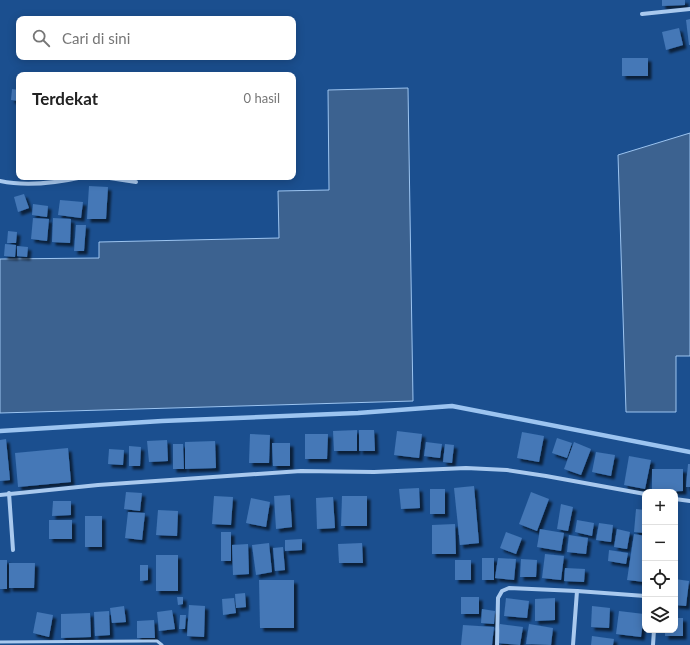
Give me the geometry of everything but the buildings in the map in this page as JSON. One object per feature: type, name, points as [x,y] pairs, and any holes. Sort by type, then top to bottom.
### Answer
[{"type":"street","points":[[642,14],[690,9]]},
{"type":"street","points":[[0,181],[21,184],[49,184],[68,180]]},
{"type":"street","points":[[123,180],[136,182]]},
{"type":"street","points":[[0,494],[106,484],[287,472],[374,472],[466,468],[507,470],[642,493]]},
{"type":"street","points":[[9,493],[13,550]]},
{"type":"street","points":[[678,499],[690,501]]},
{"type":"street","points":[[497,645],[498,598],[502,591],[509,588],[577,590],[642,596]]},
{"type":"street","points":[[573,645],[577,590]]},
{"type":"street","points":[[653,645],[654,633]]},
{"type":"lane","points":[[0,642],[148,640],[157,641],[162,645]]},
{"type":"water","points":[[408,88],[413,401],[0,413],[0,259],[99,258],[99,242],[279,238],[278,191],[329,190],[328,90]]},
{"type":"water","points":[[690,133],[690,356],[676,356],[676,412],[626,412],[618,155]]},
{"type":"waterway","points":[[0,431],[162,421],[358,413],[452,406],[690,452]]}]
